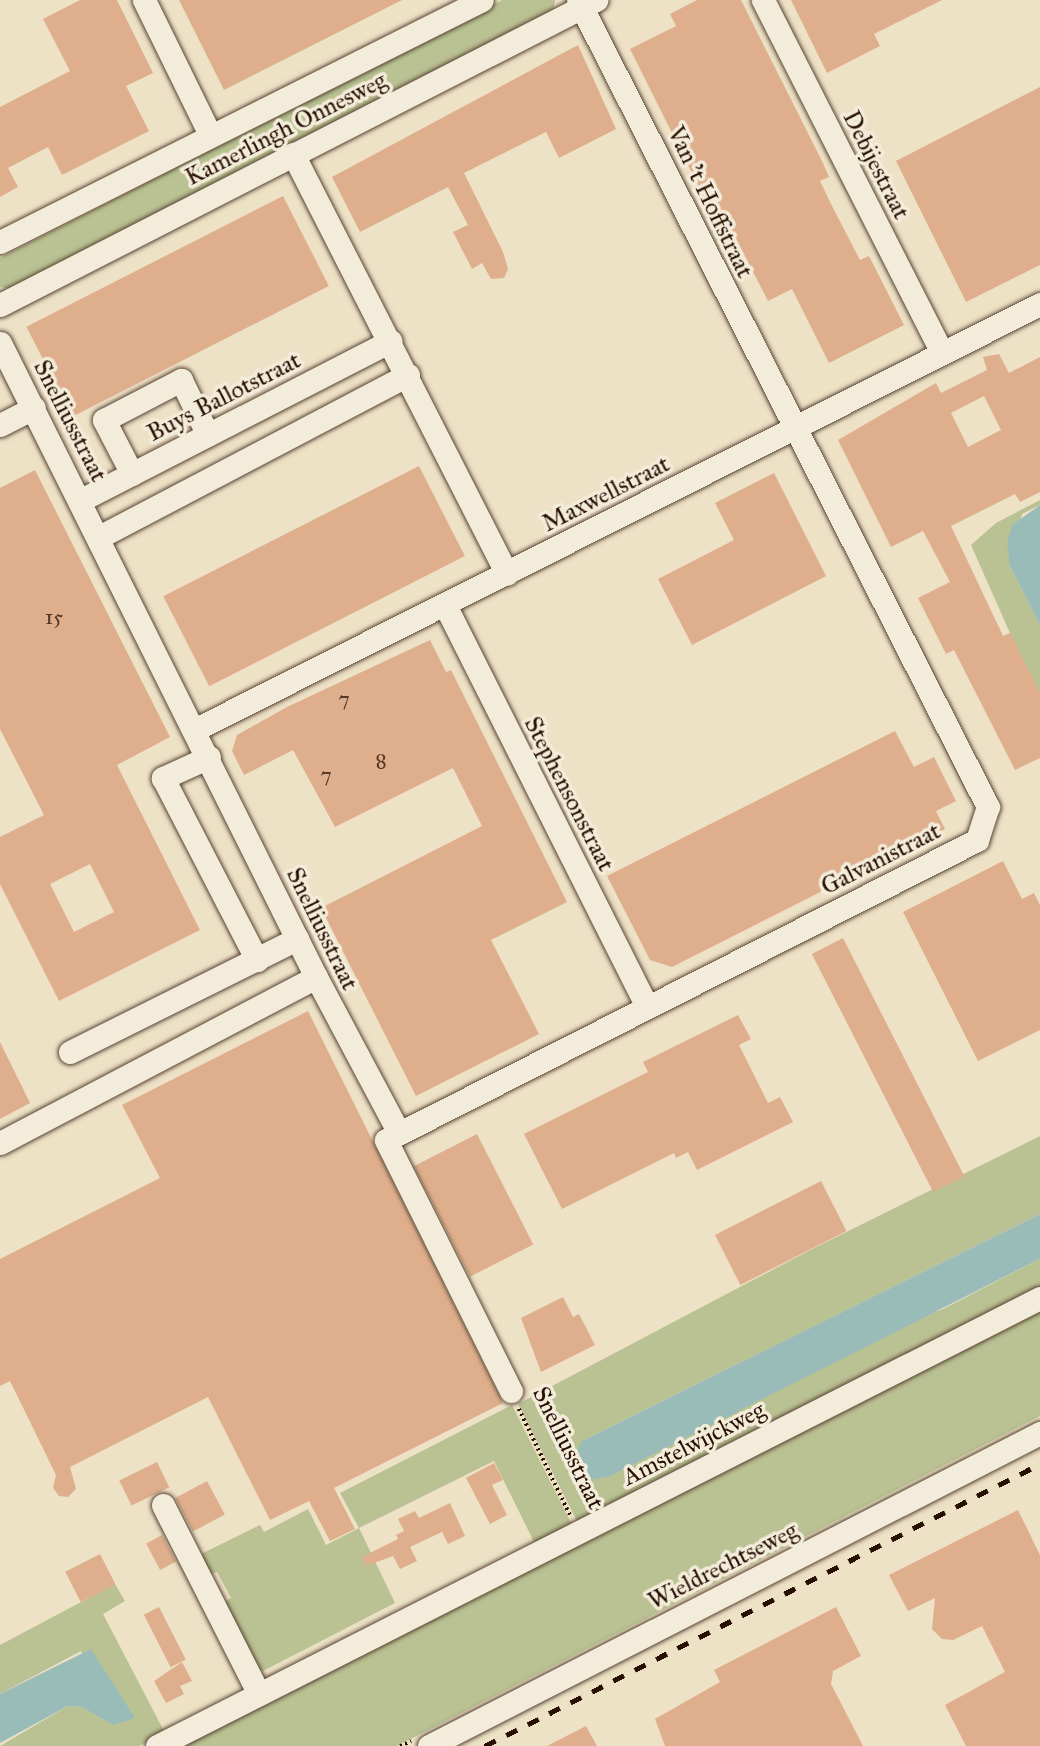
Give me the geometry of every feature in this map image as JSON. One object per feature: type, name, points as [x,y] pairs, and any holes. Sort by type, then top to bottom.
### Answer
[{"type":"street","points":[[144,0],[210,135]]},
{"type":"street","name":"Kamerlingh Onnesweg","points":[[0,242],[455,6],[482,0]]},
{"type":"street","name":"Debijestraat","points":[[763,0],[942,354]]},
{"type":"street","name":"Kamerlingh Onnesweg","points":[[0,305],[585,3]]},
{"type":"street","name":"Van 't Hoffstraat","points":[[585,3],[793,428]]},
{"type":"street","points":[[293,154],[391,341],[507,574]]},
{"type":"street","name":"Maxwellstraat","points":[[196,729],[1040,304]]},
{"type":"street","name":"Buys Ballotstraat","points":[[81,500],[391,341]]},
{"type":"street","name":"Snelliusstraat","points":[[0,343],[196,729],[316,977],[399,1133],[386,1140],[511,1391]]},
{"type":"street","points":[[99,537],[408,375]]},
{"type":"street","points":[[132,474],[104,420],[181,380],[208,435]]},
{"type":"street","points":[[0,425],[34,408]]},
{"type":"street","name":"Galvanistraat","points":[[399,1133],[976,840],[988,807],[793,428]]},
{"type":"street","name":"Stephensonstraat","points":[[445,605],[647,1007]]},
{"type":"street","points":[[209,757],[163,778],[257,960]]},
{"type":"street","points":[[70,1052],[297,939]]},
{"type":"street","points":[[0,1143],[316,977]]},
{"type":"street","name":"Amstelwijckweg","points":[[158,1746],[1040,1298]]},
{"type":"street","name":"Wieldrechtseweg","points":[[429,1746],[1040,1433]]},
{"type":"street","points":[[163,1505],[259,1694]]},
{"type":"path","name":"Snelliusstraat","points":[[511,1391],[579,1532]]},
{"type":"green space","points":[[502,0],[555,0],[553,12],[13,289],[0,287],[0,258]]},
{"type":"green space","points":[[1040,500],[1040,505],[1022,514],[1010,566],[1040,625],[1040,701],[971,545],[996,523]]},
{"type":"green space","points":[[1040,1136],[1040,1214],[582,1441],[943,1309],[1040,1259],[1040,1289],[578,1523],[518,1404],[814,1248]]},
{"type":"green space","points":[[1040,1307],[1040,1416],[397,1746],[175,1746]]},
{"type":"green space","points":[[512,1405],[573,1527],[536,1546],[494,1461],[359,1528],[340,1493]]},
{"type":"green space","points":[[308,1509],[326,1545],[359,1528],[395,1603],[263,1671],[252,1664],[220,1604],[231,1598],[217,1572],[209,1575],[199,1555],[260,1525],[264,1532]]},
{"type":"green space","points":[[115,1584],[125,1601],[103,1614],[165,1733],[139,1746],[0,1746],[68,1706],[81,1707],[113,1725],[81,1651],[0,1694],[0,1645]]},
{"type":"water","points":[[1040,505],[1040,625],[1010,566],[1007,543],[1012,525]]},
{"type":"water","points":[[1040,1214],[1040,1259],[608,1477],[588,1480],[576,1470],[573,1458],[582,1441]]},
{"type":"water","points":[[91,1649],[135,1718],[113,1725],[81,1707],[68,1706],[0,1743],[0,1694]]},
{"type":"building","points":[[80,0],[117,0],[153,73],[126,86],[149,131],[62,175],[48,147],[8,168],[18,187],[0,197],[0,107],[70,71],[43,19]]},
{"type":"building","points":[[179,0],[402,0],[224,90]]},
{"type":"building","points":[[697,0],[741,0],[823,163],[829,177],[820,181],[833,208],[860,260],[869,256],[904,325],[829,363],[792,289],[768,301],[723,213],[714,217],[630,49],[676,26],[670,14]]},
{"type":"building","points":[[791,0],[942,0],[874,34],[880,46],[827,73]]},
{"type":"building","points":[[578,45],[616,129],[559,158],[546,132],[464,173],[503,252],[508,269],[504,278],[491,279],[482,263],[472,269],[453,232],[468,225],[448,187],[360,232],[332,177]]},
{"type":"building","points":[[1040,87],[1040,265],[966,302],[896,161]]},
{"type":"building","points":[[283,196],[329,286],[72,417],[26,327]]},
{"type":"building","points":[[999,354],[1009,373],[1040,357],[1040,492],[1020,502],[1015,494],[951,526],[1003,636],[1010,633],[1040,693],[1040,758],[1015,770],[954,650],[946,654],[918,598],[950,582],[923,531],[891,547],[838,440],[936,383],[941,393],[987,370],[983,357]],"holes":[[[984,396],[1001,430],[968,447],[951,413]]]},
{"type":"building","points":[[419,466],[465,556],[209,686],[163,596]]},
{"type":"building","points":[[35,470],[170,737],[117,765],[200,930],[59,1001],[0,884],[0,837],[44,815],[0,729],[0,488]],"holes":[[[90,864],[114,912],[74,932],[50,884]]]},
{"type":"building","points":[[774,473],[826,576],[692,645],[658,579],[734,540],[715,503]]},
{"type":"building","points":[[430,640],[446,672],[451,670],[567,902],[491,940],[539,1034],[416,1096],[321,908],[482,826],[453,768],[335,827],[293,750],[244,775],[232,751],[237,735],[287,707]]},
{"type":"building","points":[[895,731],[914,767],[934,757],[956,801],[936,811],[945,829],[672,967],[650,960],[607,876]]},
{"type":"building","points":[[1003,861],[1022,899],[1034,893],[1040,905],[1040,1030],[978,1061],[903,912]]},
{"type":"building","points":[[843,938],[964,1176],[933,1192],[812,954]]},
{"type":"building","points":[[308,1011],[503,1403],[334,1488],[355,1529],[330,1541],[309,1501],[270,1520],[208,1397],[70,1467],[76,1489],[68,1497],[59,1496],[53,1488],[56,1475],[10,1381],[0,1386],[0,1259],[160,1178],[122,1105]]},
{"type":"building","points":[[738,1015],[751,1039],[739,1045],[768,1103],[780,1097],[793,1122],[697,1170],[688,1152],[676,1158],[674,1153],[562,1209],[524,1134],[648,1072],[643,1062]]},
{"type":"building","points":[[0,1042],[30,1103],[0,1119]]},
{"type":"building","points":[[477,1134],[533,1244],[470,1277],[414,1166]]},
{"type":"building","points":[[821,1181],[846,1231],[740,1285],[715,1235]]},
{"type":"building","points":[[563,1297],[573,1317],[579,1314],[595,1345],[541,1372],[521,1318]]},
{"type":"building","points":[[157,1462],[169,1487],[132,1506],[119,1480]]},
{"type":"building","points":[[494,1463],[503,1480],[492,1485],[507,1515],[490,1524],[466,1478]]},
{"type":"building","points":[[207,1481],[225,1515],[193,1531],[175,1498]]},
{"type":"building","points":[[450,1503],[465,1536],[448,1544],[442,1532],[410,1547],[417,1561],[400,1569],[393,1556],[366,1566],[362,1557],[398,1539],[396,1535],[404,1531],[398,1519],[415,1511],[419,1518]]},
{"type":"building","points":[[1018,1510],[1040,1555],[1040,1746],[966,1746],[945,1705],[1005,1672],[982,1626],[953,1640],[942,1639],[932,1629],[935,1598],[908,1611],[889,1575]]},
{"type":"building","points":[[162,1535],[176,1561],[160,1570],[146,1543]]},
{"type":"building","points":[[100,1554],[115,1584],[81,1602],[65,1572]]},
{"type":"building","points":[[159,1607],[186,1660],[171,1667],[144,1615]]},
{"type":"building","points":[[836,1607],[861,1656],[833,1671],[831,1684],[863,1746],[665,1746],[655,1719],[720,1682],[714,1670]]},
{"type":"building","points":[[182,1662],[192,1681],[180,1686],[184,1694],[166,1703],[154,1681]]},
{"type":"building","points":[[586,1726],[597,1746],[547,1746]]},
{"type":"railway","points":[[485,1746],[1040,1464]]}]
